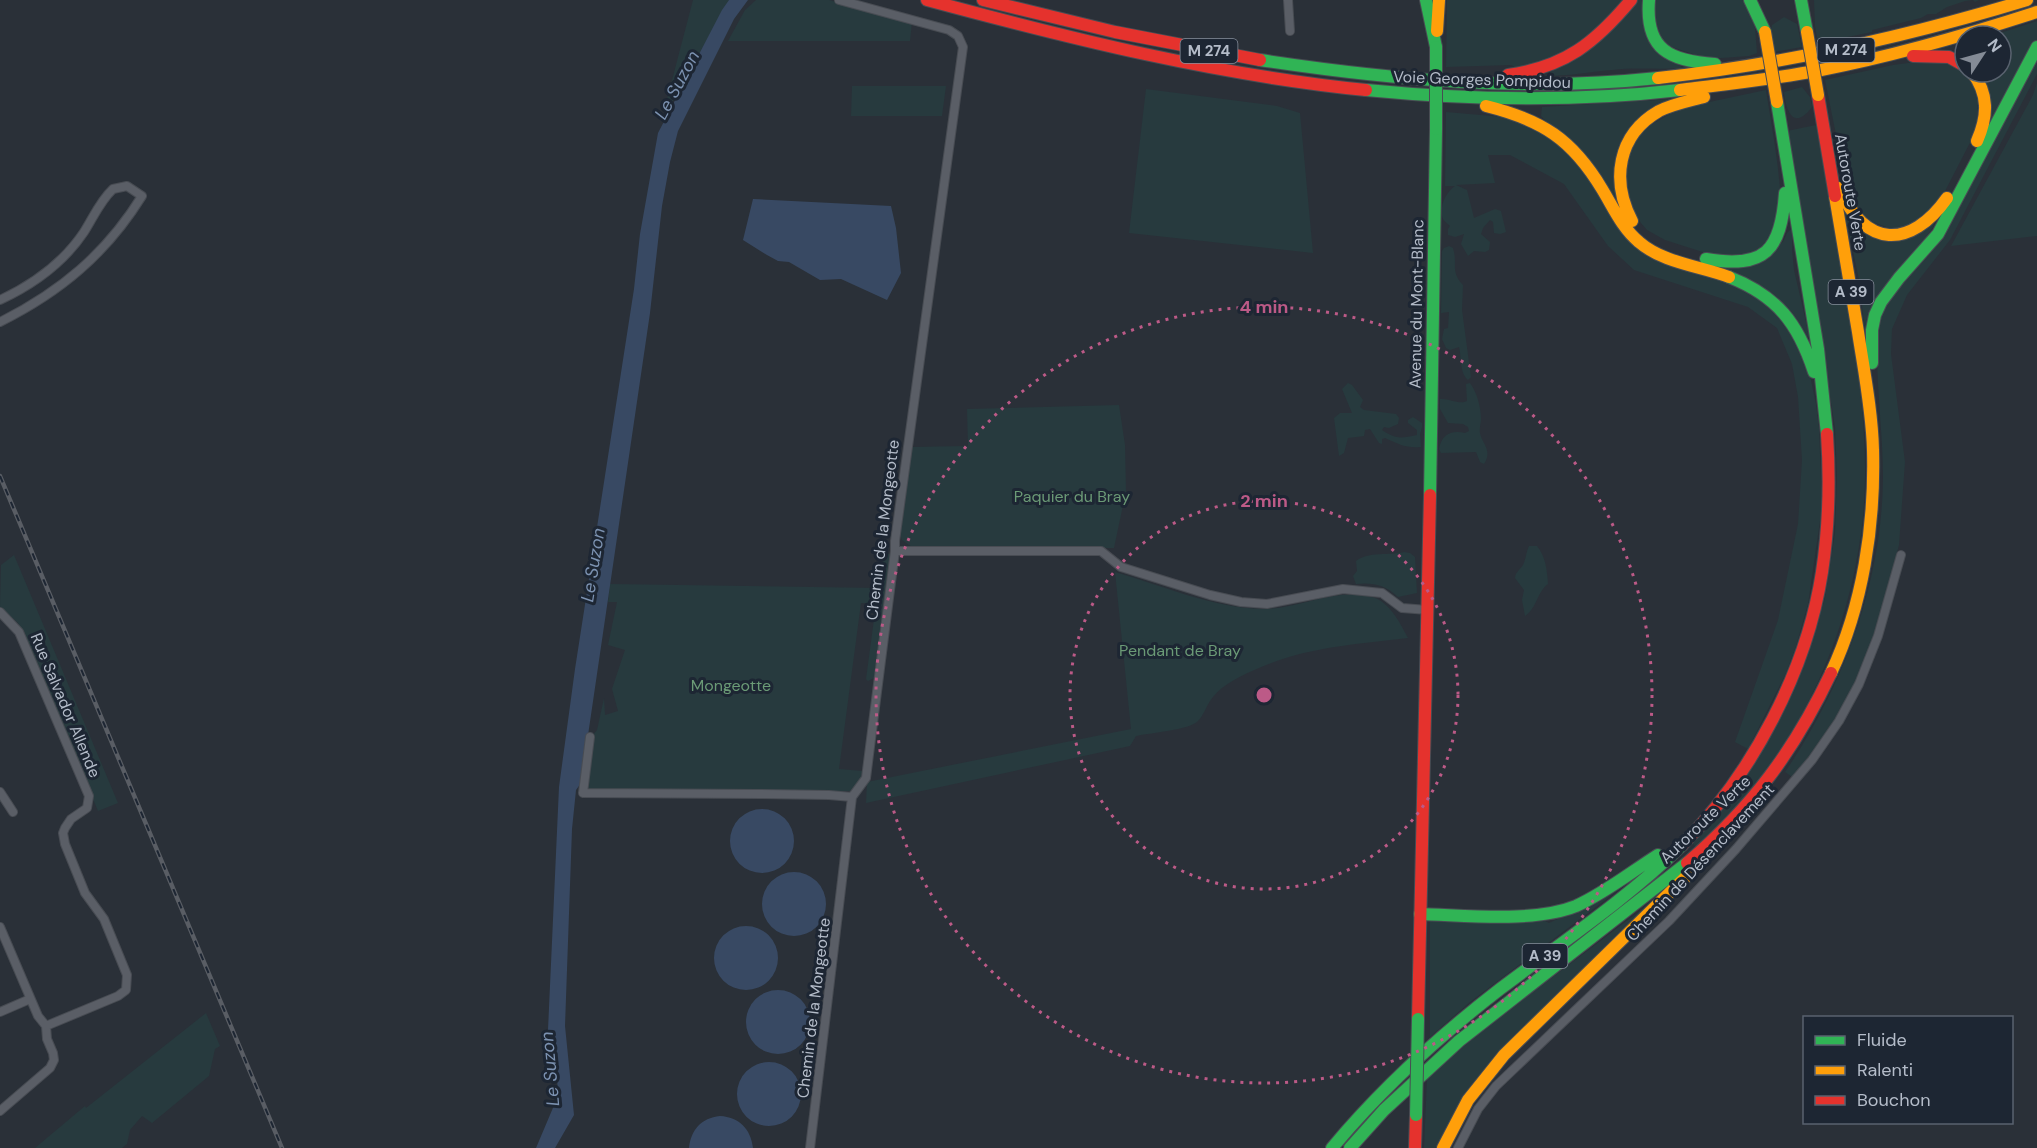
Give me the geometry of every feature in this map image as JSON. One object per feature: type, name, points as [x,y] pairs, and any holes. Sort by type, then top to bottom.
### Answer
[{"type":"main road","name":"Voie Georges Pompidou","points":[[927,0],[1093,43],[1228,72],[1315,85],[1444,97],[1512,99],[1623,96],[1680,91],[1820,70],[1936,43],[2037,12]]},
{"type":"main road","name":"Voie Georges Pompidou","points":[[983,0],[1175,45],[1319,69],[1438,80],[1518,84],[1628,80],[1749,68],[1825,54],[1942,26],[2027,0]]},
{"type":"main road","name":"Avenue du Mont-Blanc","points":[[1415,1148],[1428,610],[1436,129],[1436,47],[1426,0]]},
{"type":"main road","points":[[1436,47],[1439,0]]},
{"type":"main road","points":[[1438,80],[1523,74],[1548,68],[1570,58],[1587,46],[1612,23],[1631,0]]},
{"type":"main road","points":[[1649,0],[1650,30],[1657,44],[1666,53],[1689,62],[1749,68]]},
{"type":"main road","points":[[1750,0],[1765,32]]},
{"type":"main road","name":"Autoroute Verte","points":[[1332,1148],[1383,1091],[1440,1038],[1622,898],[1659,867],[1698,827],[1751,758],[1789,688],[1800,661],[1825,555],[1830,498],[1827,421],[1822,366],[1759,0]]},
{"type":"main road","points":[[1942,26],[1987,0]]},
{"type":"main road","name":"Autoroute Verte","points":[[1350,1148],[1438,1057],[1665,880],[1724,828],[1767,781],[1813,710],[1839,653],[1859,588],[1870,526],[1873,486],[1871,426],[1862,354],[1802,3]]},
{"type":"main road","points":[[1871,426],[1875,416],[1872,330],[1880,304],[1890,288],[1938,234],[2037,47]]},
{"type":"main road","points":[[1882,57],[1937,55],[1953,59]]},
{"type":"main road","points":[[1758,80],[1723,93],[1673,105],[1656,113],[1643,123],[1628,140],[1622,155],[1619,181],[1622,201],[1634,224],[1646,236],[1659,244],[1708,260],[1731,264],[1743,263],[1767,251],[1781,231],[1785,214],[1786,153]]},
{"type":"main road","points":[[1828,158],[1849,209],[1866,227],[1872,231],[1891,235],[1903,234],[1923,226],[1933,218],[1946,200],[1982,128],[1986,114],[1980,84]]},
{"type":"main road","points":[[1444,97],[1513,112],[1533,119],[1553,130],[1583,158],[1620,220],[1640,243],[1655,253],[1673,260],[1744,282],[1770,299],[1791,321],[1806,348],[1827,421]]},
{"type":"main road","points":[[1420,914],[1539,915],[1565,909],[1585,901],[1620,881],[1670,845],[1696,820],[1751,758]]},
{"type":"main road","points":[[1443,1148],[1468,1100],[1503,1055],[1715,849],[1737,824],[1767,781]]},
{"type":"street","name":"Chemin de la Mongeotte","points":[[810,1148],[852,797],[866,778],[898,518],[963,47],[958,36],[950,30],[840,0]]},
{"type":"street","points":[[1288,0],[1290,31]]},
{"type":"street","points":[[0,300],[39,278],[67,254],[112,189],[127,186],[142,196],[130,216],[86,266],[34,304],[0,322]]},
{"type":"street","points":[[895,551],[1101,551],[1121,567],[1210,595],[1241,602],[1267,604],[1343,589],[1382,593],[1402,608],[1428,610]]},
{"type":"street","name":"Chemin de Désenclavement","points":[[1458,1148],[1478,1109],[1496,1086],[1669,921],[1751,833],[1824,744],[1849,705],[1868,664],[1889,602],[1901,555]]},
{"type":"street","name":"Rue Salvador Allende","points":[[0,612],[19,632],[89,796],[90,803],[87,808],[71,819],[65,828],[63,833],[65,843],[86,893],[104,919],[127,975],[126,990],[118,996],[46,1026]]},
{"type":"street","points":[[590,737],[583,793],[852,797]]},
{"type":"street","points":[[0,792],[13,812]]},
{"type":"street","points":[[0,927],[30,999],[46,1026],[54,1060],[50,1068],[0,1111]]},
{"type":"street","points":[[0,1012],[30,999]]},
{"type":"green space","points":[[693,0],[729,0],[669,105],[666,103]]},
{"type":"green space","points":[[756,0],[829,0],[912,22],[910,41],[728,41],[745,10]]},
{"type":"green space","points":[[1447,0],[1625,0],[1611,17],[1554,60],[1518,69],[1511,65],[1446,67]]},
{"type":"green space","points":[[1637,0],[1643,0],[1642,11],[1682,68],[1621,69],[1546,76]]},
{"type":"green space","points":[[1655,0],[1744,0],[1755,27],[1757,53],[1749,56],[1708,59],[1663,44],[1653,12]]},
{"type":"green space","points":[[1814,0],[1973,0],[1947,7],[1936,14],[1928,14],[1921,18],[1872,30],[1872,32],[1818,43]]},
{"type":"green space","points":[[1784,17],[1797,24],[1802,47],[1774,52],[1770,33],[1772,25]]},
{"type":"green space","points":[[2037,21],[2037,41],[1991,125],[1982,84],[2013,84],[2013,29]]},
{"type":"green space","points":[[2037,58],[2037,74],[1950,240],[1907,295],[1892,329],[1891,354],[1905,462],[1899,545],[1878,625],[1855,686],[1838,718],[1794,778],[1785,772],[1825,705],[1841,669],[1867,595],[1875,556],[1881,517],[1883,478],[1877,351],[1881,315]]},
{"type":"green space","points":[[1931,60],[1948,63],[1953,66],[1953,84],[1972,84],[1978,94],[1977,129],[1941,199],[1920,222],[1892,229],[1867,220],[1848,194],[1825,80],[1893,65]]},
{"type":"green space","points":[[2037,83],[2037,236],[1951,246],[2033,95]]},
{"type":"green space","points":[[852,86],[946,86],[942,116],[851,116]]},
{"type":"green space","points":[[1802,87],[1810,97],[1812,107],[1806,114],[1796,118],[1789,112],[1784,92]]},
{"type":"green space","points":[[1146,89],[1277,106],[1300,113],[1313,253],[1129,233]]},
{"type":"green space","points":[[1766,90],[1777,159],[1780,198],[1778,225],[1771,236],[1755,254],[1712,255],[1665,240],[1647,230],[1629,205],[1625,191],[1628,153],[1645,128],[1681,108]]},
{"type":"green space","points":[[1674,99],[1640,118],[1618,200],[1541,116],[1542,107]]},
{"type":"green space","points":[[1446,112],[1515,118],[1569,149],[1623,233],[1755,294],[1789,326],[1808,366],[1819,428],[1822,507],[1808,604],[1786,673],[1748,749],[1735,742],[1778,620],[1798,524],[1802,460],[1798,397],[1792,364],[1777,328],[1748,307],[1634,270],[1608,246],[1564,184],[1510,155],[1488,155],[1495,183],[1456,185],[1467,190],[1474,218],[1495,209],[1501,211],[1506,232],[1494,233],[1493,222],[1490,220],[1481,234],[1490,242],[1489,250],[1474,251],[1468,256],[1461,244],[1464,234],[1455,237],[1448,235],[1450,226],[1442,215],[1444,201],[1455,186],[1445,186]]},
{"type":"green space","points":[[1816,125],[1850,319],[1862,403],[1865,488],[1859,549],[1834,643],[1808,703],[1792,732],[1756,784],[1696,848],[1692,842],[1711,821],[1817,624],[1825,598],[1835,533],[1837,477],[1835,427],[1787,131]]},
{"type":"green space","points":[[1845,213],[1862,230],[1935,224],[1865,331],[1863,299]]},
{"type":"green space","points":[[1792,228],[1794,270],[1810,339],[1727,269],[1783,242]]},
{"type":"green space","points":[[1449,246],[1453,248],[1455,272],[1463,285],[1462,310],[1471,377],[1468,380],[1462,369],[1459,347],[1450,350],[1446,348],[1442,339],[1444,329],[1448,328],[1449,312],[1441,313],[1442,251]]},
{"type":"green space","points":[[1348,383],[1363,400],[1360,407],[1364,410],[1396,414],[1399,418],[1398,424],[1389,428],[1384,427],[1382,430],[1387,433],[1399,437],[1417,435],[1417,430],[1408,423],[1408,420],[1413,417],[1422,423],[1421,447],[1403,446],[1385,438],[1382,439],[1382,444],[1379,443],[1370,429],[1365,430],[1364,436],[1348,438],[1344,453],[1339,456],[1334,418],[1340,413],[1352,413],[1342,389]]},
{"type":"green space","points":[[1470,383],[1477,395],[1480,410],[1480,433],[1487,451],[1484,464],[1480,462],[1476,452],[1441,453],[1439,449],[1442,440],[1448,434],[1469,431],[1468,427],[1463,424],[1448,423],[1440,409],[1440,399],[1467,401],[1466,384]]},
{"type":"green space","name":"Paquier du Bray","points":[[1119,405],[1125,445],[1126,491],[1114,548],[912,547],[902,540],[899,532],[911,447],[968,446],[967,409]]},
{"type":"green space","points":[[1529,546],[1537,546],[1544,559],[1548,584],[1525,616],[1522,600],[1524,590],[1515,578],[1523,565]]},
{"type":"green space","name":"Mongeotte","points":[[884,552],[891,555],[877,673],[868,681],[866,679],[876,604],[861,603],[839,769],[863,771],[860,781],[850,791],[595,791],[586,787],[593,735],[597,730],[604,698],[605,715],[618,711],[612,689],[625,650],[608,645],[617,602],[608,602],[610,584],[879,588]]},
{"type":"green space","points":[[1404,552],[1415,557],[1417,593],[1398,597],[1378,585],[1356,584],[1353,576],[1357,571],[1356,561],[1367,556]]},
{"type":"green space","points":[[14,555],[118,803],[98,811],[24,634],[18,623],[0,607],[1,565]]},
{"type":"green space","name":"Pendant de Bray","points":[[1115,572],[1207,601],[1244,608],[1277,608],[1331,596],[1372,597],[1389,608],[1408,638],[1332,647],[1295,655],[1253,670],[1217,692],[1200,719],[1194,724],[1136,736],[1130,746],[866,803],[867,782],[1131,729]]},
{"type":"green space","points":[[1633,879],[1470,1002],[1430,1037],[1430,921],[1543,920],[1549,923],[1588,905]]},
{"type":"green space","points":[[1674,885],[1488,1066],[1439,1148],[1424,1148],[1427,1078],[1479,1033]]},
{"type":"green space","points":[[206,1013],[220,1046],[215,1049],[209,1076],[152,1123],[142,1116],[130,1130],[127,1144],[122,1148],[35,1148],[85,1106],[86,1108]]},
{"type":"water","name":"Le Suzon","points":[[729,0],[748,0],[734,19],[678,131],[670,162],[581,783],[576,790],[572,829],[565,1026],[574,1115],[555,1148],[536,1148],[558,1096],[557,1077],[548,1030],[559,787],[634,289],[640,234],[658,133]]},
{"type":"water","points":[[753,199],[891,206],[901,273],[887,300],[841,279],[820,280],[789,262],[778,261],[743,240]]},
{"type":"water","points":[[762,809],[785,818],[794,841],[785,864],[762,873],[739,864],[730,841],[739,818]]},
{"type":"water","points":[[794,872],[812,877],[817,881],[821,886],[826,904],[821,922],[817,927],[812,931],[794,936],[776,931],[771,927],[767,922],[762,904],[767,886],[771,881],[776,877]]},
{"type":"water","points":[[746,926],[769,935],[778,958],[769,981],[746,990],[723,981],[714,958],[723,935]]},
{"type":"water","points":[[778,990],[801,999],[810,1022],[801,1045],[778,1054],[755,1045],[746,1022],[755,999]]},
{"type":"water","points":[[769,1062],[792,1071],[801,1094],[792,1117],[769,1126],[746,1117],[737,1094],[746,1071]]},
{"type":"water","points":[[720,1116],[733,1119],[743,1125],[750,1135],[753,1148],[689,1148],[698,1126],[707,1119]]},
{"type":"railway","points":[[0,476],[282,1148]]},
{"type":"traffic: fast","points":[[1426,0],[1436,47]]},
{"type":"traffic: fast","points":[[1649,0],[1651,31],[1664,50],[1685,60],[1715,64]]},
{"type":"traffic: fast","points":[[1750,0],[1765,32]]},
{"type":"traffic: fast","points":[[1801,0],[1807,32]]},
{"type":"traffic: fast","points":[[1436,47],[1436,129]]},
{"type":"traffic: fast","points":[[1872,363],[1872,330],[1881,302],[1938,234],[2037,47]]},
{"type":"traffic: fast","points":[[1260,60],[1359,73],[1459,82],[1558,84],[1658,78]]},
{"type":"traffic: fast","points":[[1366,90],[1483,98],[1562,98],[1680,90]]},
{"type":"traffic: fast","points":[[1777,102],[1818,349],[1827,434]]},
{"type":"traffic: fast","points":[[1430,495],[1436,129]]},
{"type":"traffic: fast","points":[[1706,259],[1743,261],[1756,258],[1766,252],[1774,242],[1779,229],[1785,193]]},
{"type":"traffic: fast","points":[[1729,277],[1760,293],[1784,313],[1801,339],[1814,372]]},
{"type":"traffic: fast","points":[[1332,1148],[1391,1084],[1455,1026],[1639,884],[1682,845]]},
{"type":"traffic: fast","points":[[1420,914],[1499,917],[1540,915],[1559,911],[1576,906],[1597,895],[1658,855]]},
{"type":"traffic: fast","points":[[1350,1148],[1384,1110],[1459,1041],[1687,863]]},
{"type":"traffic: fast","points":[[1416,1115],[1418,1019]]},
{"type":"traffic: slow","points":[[1437,31],[1439,0]]},
{"type":"traffic: slow","points":[[1658,78],[1752,65],[1844,48],[1936,26],[2027,0]]},
{"type":"traffic: slow","points":[[1680,90],[1786,76],[1876,58],[2037,12]]},
{"type":"traffic: slow","points":[[1765,32],[1777,102]]},
{"type":"traffic: slow","points":[[1807,32],[1818,95]]},
{"type":"traffic: slow","points":[[1977,141],[1985,114],[1984,97],[1980,84]]},
{"type":"traffic: slow","points":[[1632,221],[1621,190],[1620,175],[1626,146],[1645,121],[1659,111],[1704,97]]},
{"type":"traffic: slow","points":[[1486,106],[1539,125],[1567,144],[1591,172],[1618,217],[1639,242],[1659,255],[1729,277]]},
{"type":"traffic: slow","points":[[1840,188],[1850,208],[1862,222],[1875,231],[1889,235],[1904,233],[1918,227],[1933,215],[1947,198]]},
{"type":"traffic: slow","points":[[1831,673],[1842,647],[1859,592],[1869,536],[1873,478],[1869,406],[1835,196]]},
{"type":"traffic: slow","points":[[1443,1148],[1468,1100],[1504,1055],[1700,863]]},
{"type":"traffic: jam","points":[[927,0],[1145,54],[1255,75],[1366,90]]},
{"type":"traffic: jam","points":[[983,0],[1115,32],[1260,60]]},
{"type":"traffic: jam","points":[[1508,75],[1546,66],[1577,51],[1605,29],[1631,0]]},
{"type":"traffic: jam","points":[[1913,56],[1949,57],[1953,59]]},
{"type":"traffic: jam","points":[[1818,95],[1835,196]]},
{"type":"traffic: jam","points":[[1682,845],[1731,787],[1753,754],[1773,719],[1804,646],[1815,609],[1826,538],[1827,434]]},
{"type":"traffic: jam","points":[[1418,1019],[1430,495]]},
{"type":"traffic: jam","points":[[1687,863],[1732,821],[1770,776],[1802,728],[1831,673]]},
{"type":"traffic: jam","points":[[1415,1148],[1416,1115]]}]
